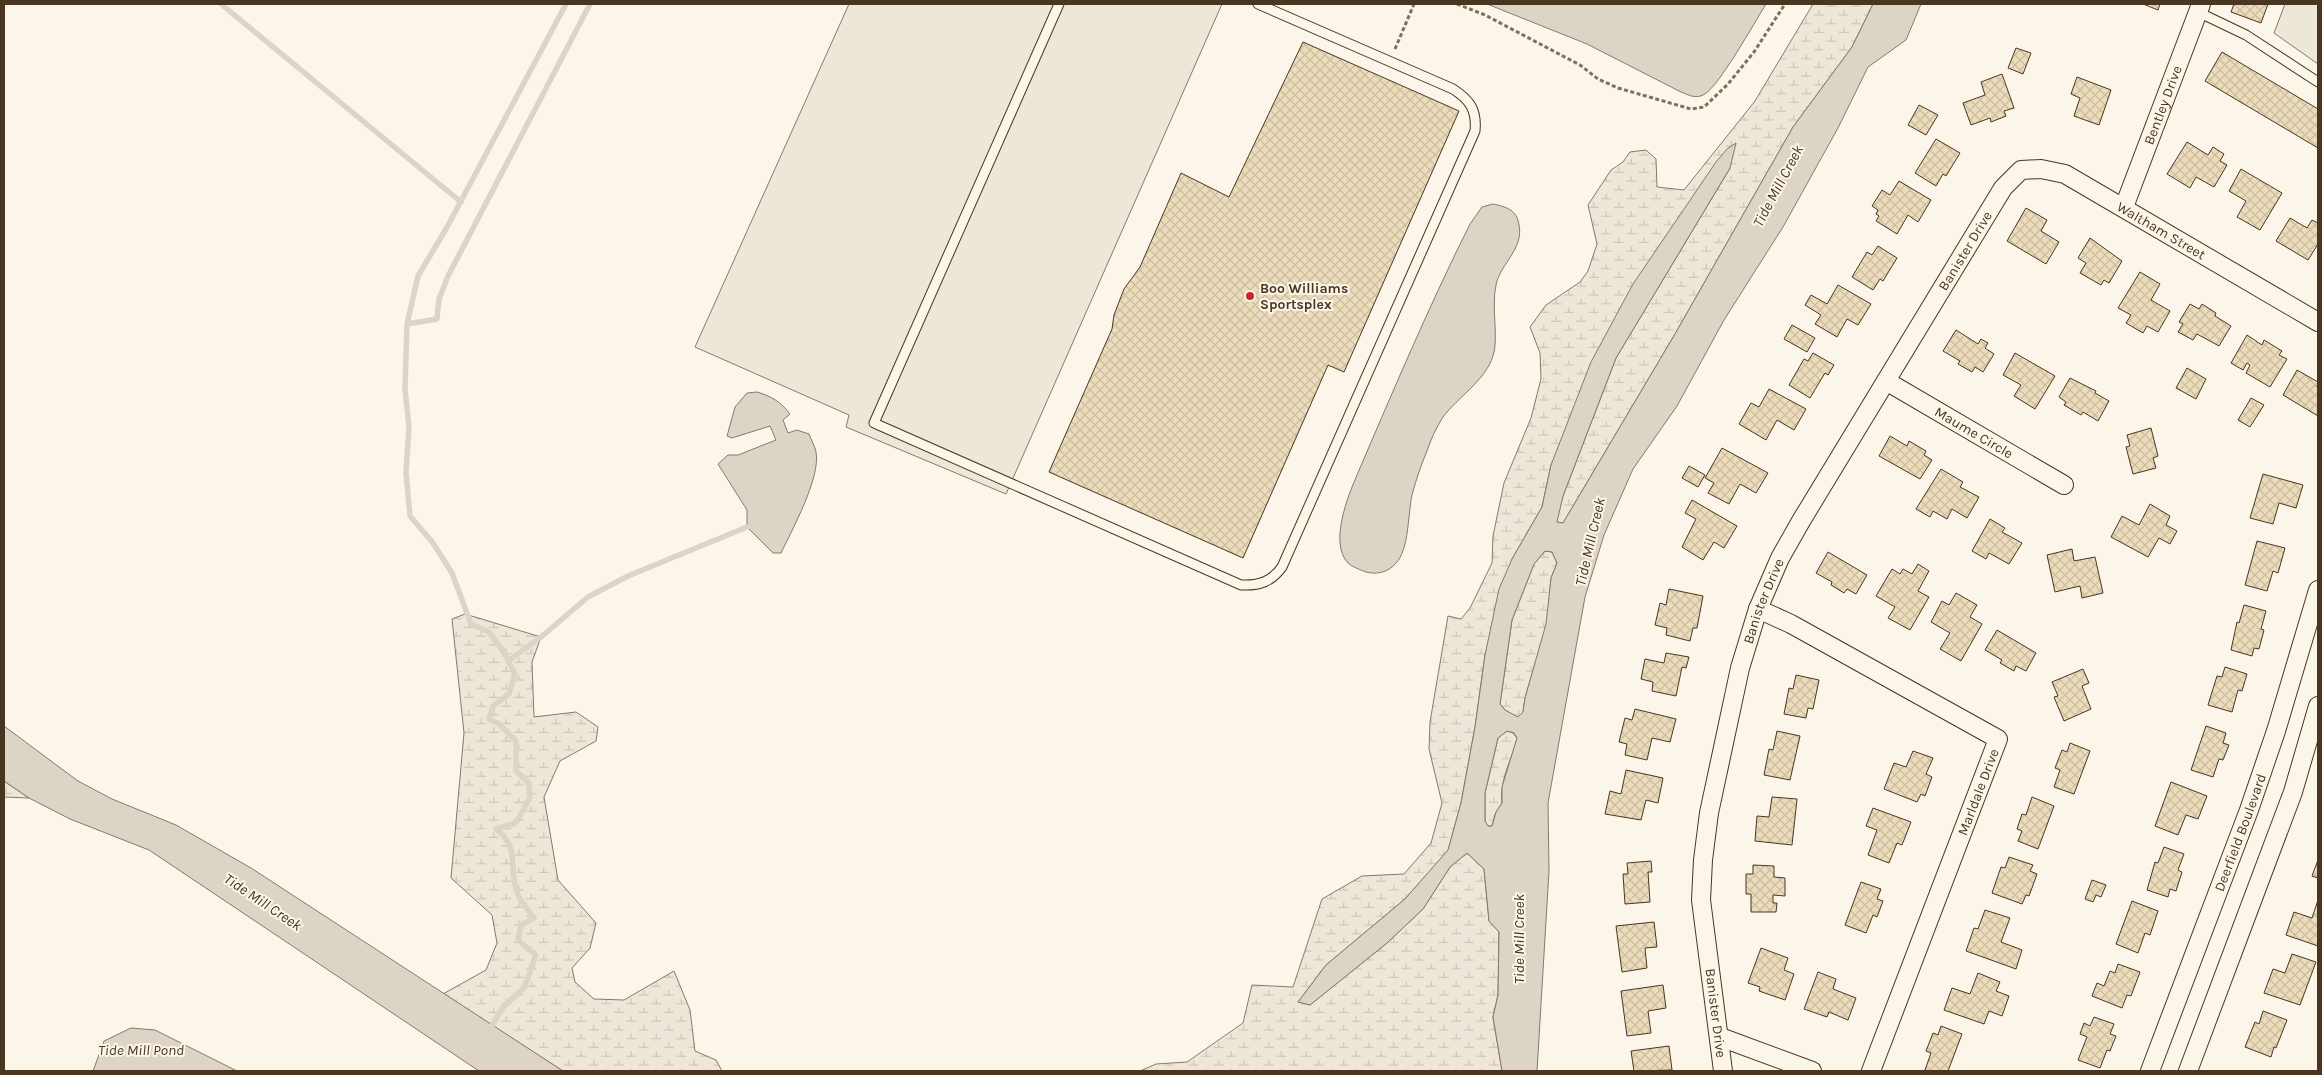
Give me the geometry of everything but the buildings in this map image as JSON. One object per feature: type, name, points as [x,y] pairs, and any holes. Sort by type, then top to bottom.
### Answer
[{"type":"street","name":"Bentley Drive","points":[[2124,207],[2199,8]]},
{"type":"street","name":"Waltham Street","points":[[2003,188],[2021,170],[2041,169],[2065,174],[2318,322]]},
{"type":"street","name":"Banister Drive","points":[[1723,1071],[1701,900],[1703,860],[1708,813],[1740,668],[1758,609],[1780,558],[2003,188]]},
{"type":"street","name":"Maume Circle","points":[[1886,381],[2064,485]]},
{"type":"street","name":"Deerfield Boulevard","points":[[2150,1071],[2250,810],[2276,731],[2318,590]]},
{"type":"street","name":"Marldale Drive","points":[[1758,609],[1791,624],[1998,739],[1871,1071]]},
{"type":"street","points":[[2188,1071],[2293,792],[2318,706]]},
{"type":"street","points":[[1720,1037],[1812,1071]]},
{"type":"lane","points":[[1059,4],[874,423],[1242,585],[1260,584],[1269,580],[1282,566],[1476,132],[1474,111],[1471,103],[1465,96],[1453,89],[1258,4]]},
{"type":"lane","points":[[2199,8],[2246,34],[2318,82]]},
{"type":"path","points":[[1390,61],[1414,4]]},
{"type":"path","points":[[1457,4],[1485,15],[1580,64],[1598,79],[1618,88],[1690,109],[1704,107],[1728,84],[1754,52],[1785,4]]},
{"type":"green space","points":[[1813,4],[1873,4],[1852,47],[1793,127],[1675,334],[1563,523],[1556,522],[1563,496],[1616,358],[1730,168],[1551,465],[1542,507],[1512,559],[1485,655],[1475,727],[1461,803],[1448,851],[1405,899],[1326,965],[1298,1002],[1310,1005],[1387,943],[1423,909],[1450,867],[1467,853],[1484,869],[1489,921],[1499,932],[1498,995],[1493,1017],[1502,1071],[1140,1071],[1156,1064],[1187,1062],[1243,1023],[1252,985],[1293,987],[1322,899],[1362,876],[1404,874],[1431,843],[1442,803],[1429,749],[1430,722],[1448,616],[1461,619],[1470,608],[1492,563],[1493,536],[1504,483],[1531,418],[1541,379],[1540,353],[1530,327],[1546,305],[1580,282],[1588,271],[1597,244],[1588,205],[1611,170],[1623,162],[1630,152],[1646,150],[1656,159],[1657,187],[1684,190],[1755,101]]},
{"type":"green space","points":[[1545,551],[1552,552],[1557,563],[1551,578],[1547,624],[1525,698],[1523,712],[1518,718],[1505,710],[1500,704],[1512,620],[1534,564]]},
{"type":"green space","points":[[465,614],[541,637],[532,662],[534,717],[576,712],[598,727],[596,741],[560,761],[544,797],[558,880],[596,923],[590,948],[572,968],[575,982],[594,999],[624,1000],[674,971],[690,1010],[695,1051],[716,1060],[722,1071],[563,1071],[443,994],[486,970],[497,943],[492,915],[451,878],[464,733],[452,619]]},
{"type":"green space","points":[[1507,731],[1513,733],[1517,738],[1502,786],[1502,803],[1496,812],[1492,826],[1487,826],[1485,821],[1485,793],[1498,738]]},
{"type":"green space","points":[[4,781],[29,798],[4,797]]},
{"type":"shaded area","points":[[849,4],[1222,4],[1006,494],[846,427],[849,415],[695,347]]},
{"type":"shaded area","points":[[2285,4],[2318,4],[2318,64],[2274,33]]},
{"type":"water","points":[[1487,4],[1766,4],[1736,54],[1717,81],[1703,95],[1697,97],[1681,92],[1587,44]]},
{"type":"water","name":"Tide Mill Creek","points":[[1873,4],[1921,4],[1906,40],[1868,67],[1838,128],[1783,227],[1724,320],[1677,406],[1633,469],[1604,535],[1585,597],[1548,803],[1549,871],[1537,1071],[1502,1071],[1493,1017],[1498,995],[1499,932],[1489,921],[1484,869],[1467,853],[1450,867],[1423,909],[1387,943],[1310,1005],[1298,1002],[1326,965],[1405,899],[1448,850],[1461,803],[1475,727],[1485,655],[1499,589],[1512,559],[1542,507],[1551,465],[1591,362],[1633,284],[1716,162],[1727,149],[1736,143],[1730,168],[1616,358],[1563,496],[1557,522],[1563,523],[1675,334],[1793,127],[1852,47]],"holes":[[[1545,551],[1552,552],[1557,563],[1551,578],[1546,624],[1525,698],[1523,712],[1518,717],[1505,710],[1500,704],[1512,620],[1534,564]],[[1507,731],[1514,733],[1517,738],[1502,787],[1502,803],[1496,812],[1492,826],[1488,826],[1485,821],[1485,793],[1498,738]]]},
{"type":"water","points":[[1493,204],[1507,208],[1514,213],[1518,220],[1520,234],[1515,249],[1498,277],[1496,285],[1494,303],[1495,349],[1493,356],[1478,381],[1443,417],[1434,434],[1412,495],[1406,541],[1400,557],[1386,571],[1378,573],[1366,572],[1348,563],[1340,544],[1342,519],[1349,495],[1440,286],[1470,224],[1482,207]]},
{"type":"water","points":[[757,392],[783,406],[790,414],[783,420],[788,433],[797,430],[809,434],[816,452],[816,463],[810,489],[781,553],[773,553],[747,527],[747,510],[718,464],[728,455],[738,455],[776,440],[770,426],[732,438],[727,436],[735,407],[747,393]]},
{"type":"water","name":"Tide Mill Creek","points":[[4,726],[78,781],[112,799],[176,825],[251,868],[563,1071],[479,1071],[149,850],[70,819],[29,798],[4,781]]},
{"type":"water","name":"Tide Mill Pond","points":[[131,1028],[155,1030],[237,1071],[93,1071],[104,1041]]},
{"type":"waterway","points":[[221,4],[461,202]]},
{"type":"waterway","points":[[488,1032],[503,1007],[524,988],[536,955],[518,940],[521,925],[534,918],[518,895],[509,844],[496,829],[516,823],[530,797],[529,783],[516,771],[516,741],[499,724],[489,719],[493,706],[509,694],[515,674],[503,651],[489,632],[471,624],[452,573],[433,543],[410,516],[406,472],[409,427],[405,389],[407,324],[418,276],[446,229],[566,4]]},
{"type":"waterway","points":[[407,324],[437,319],[439,299],[448,276],[590,4]]},
{"type":"waterway","points":[[508,661],[541,637],[588,597],[628,576],[747,527]]},
{"type":"place","name":"Boo Williams Sportsplex","points":[[1250,296]]}]
